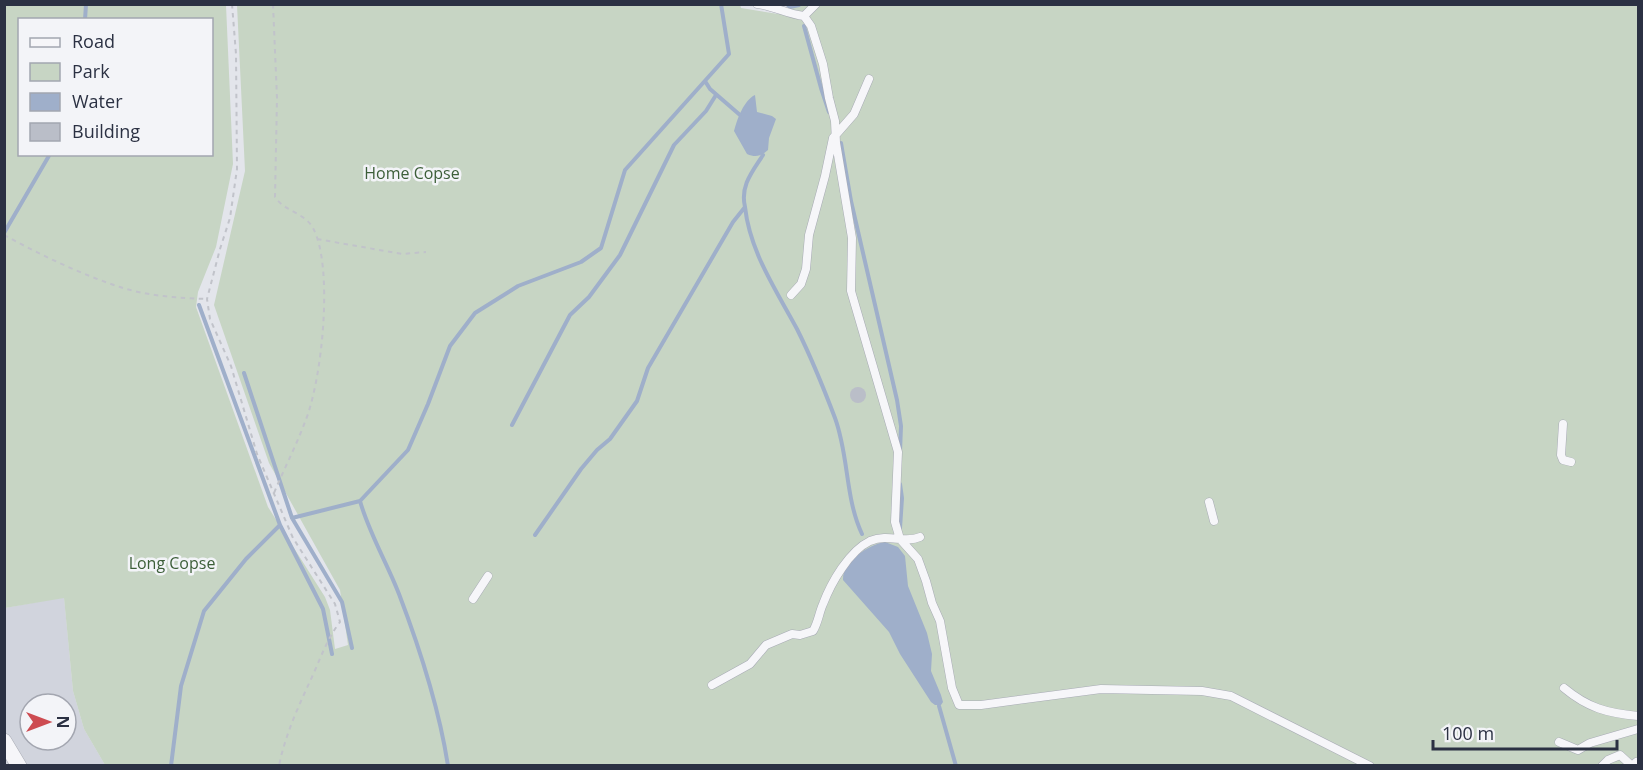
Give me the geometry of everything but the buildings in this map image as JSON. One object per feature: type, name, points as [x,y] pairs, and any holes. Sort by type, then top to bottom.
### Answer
[{"type":"street","points":[[4,741],[19,765]]},
{"type":"lane","points":[[757,4],[770,6],[790,14],[804,15],[816,4]]},
{"type":"lane","points":[[804,15],[811,26],[824,64],[835,121],[835,134],[852,238],[851,291],[898,452],[894,522],[900,538],[918,559],[926,581],[940,621],[945,641],[946,666],[959,705],[981,705],[1101,689],[1202,691],[1231,696],[1370,765]]},
{"type":"lane","points":[[791,295],[801,284],[806,269],[811,225],[835,134],[854,114],[869,79]]},
{"type":"lane","points":[[1563,424],[1563,460],[1571,462]]},
{"type":"lane","points":[[1209,502],[1214,521]]},
{"type":"lane","points":[[712,685],[750,664],[766,645],[792,634],[800,635],[813,631],[824,601],[851,555],[870,541],[882,537],[900,538],[909,542],[920,537]]},
{"type":"lane","points":[[473,599],[488,576]]},
{"type":"lane","points":[[1564,688],[1580,701],[1604,712],[1638,716]]},
{"type":"lane","points":[[1559,742],[1578,750],[1590,743],[1638,729]]},
{"type":"lane","points":[[1602,765],[1620,755],[1632,765]]},
{"type":"path","points":[[232,4],[236,54],[237,169],[230,218],[207,299],[210,319],[231,366],[257,454],[293,538],[336,604],[340,622],[328,638],[282,751],[279,765]]},
{"type":"path","points":[[273,4],[277,98],[274,197],[281,206],[298,214],[313,227],[320,250],[325,303],[321,359],[306,421],[274,493]]},
{"type":"path","points":[[4,235],[121,288],[172,297],[207,299]]},
{"type":"path","points":[[316,240],[402,254],[426,252]]},
{"type":"shaded area","points":[[64,597],[73,692],[18,692],[18,752],[78,752],[78,708],[84,729],[105,765],[5,766],[5,608]]},
{"type":"green space","points":[[740,4],[741,8],[778,14],[790,7],[790,4],[1638,5],[1638,758],[1623,765],[105,765],[84,729],[78,708],[78,692],[73,691],[64,598],[5,608],[5,5],[226,5],[233,164],[216,247],[198,292],[196,307],[268,507],[325,597],[330,610],[335,649],[348,645],[340,590],[269,463],[214,305],[245,171],[237,5]]},
{"type":"water","points":[[755,95],[757,112],[776,119],[769,138],[768,150],[756,156],[747,154],[734,131],[744,105]]},
{"type":"water","points":[[885,542],[898,547],[905,556],[908,586],[927,633],[932,654],[931,671],[941,695],[943,702],[941,705],[931,702],[900,654],[889,632],[843,580],[847,567],[858,555],[872,546]]},
{"type":"waterway","points":[[85,18],[86,4]]},
{"type":"waterway","points":[[292,518],[360,501],[408,450],[450,346],[475,313],[518,286],[581,262],[601,248],[625,170],[729,54],[721,4]]},
{"type":"waterway","points":[[787,4],[790,7],[799,5]]},
{"type":"waterway","points":[[804,26],[829,112]]},
{"type":"waterway","points":[[705,81],[710,89],[740,115]]},
{"type":"waterway","points":[[512,425],[570,315],[589,297],[620,255],[674,145],[706,111],[716,95]]},
{"type":"waterway","points":[[841,143],[851,201],[897,400],[901,426],[900,452]]},
{"type":"waterway","points":[[535,535],[581,469],[610,439],[637,401],[648,368],[733,222],[745,207],[746,186],[751,173],[763,155]]},
{"type":"waterway","points":[[4,233],[49,156]]},
{"type":"waterway","points":[[745,207],[752,240],[758,255],[797,329],[835,418],[843,447],[853,506],[862,534]]},
{"type":"waterway","points":[[199,305],[280,525],[323,609],[332,654]]},
{"type":"waterway","points":[[244,373],[292,518],[342,602],[352,648]]},
{"type":"waterway","points":[[900,484],[902,498],[900,528]]},
{"type":"waterway","points":[[360,501],[368,525],[399,594],[421,657],[440,722],[448,766]]},
{"type":"waterway","points":[[171,766],[181,686],[204,611],[246,559],[280,525]]},
{"type":"waterway","points":[[939,706],[956,766]]},
{"type":"park label","name":"Home Copse","points":[[412,173]]},
{"type":"park label","name":"Long Copse","points":[[172,563]]}]
